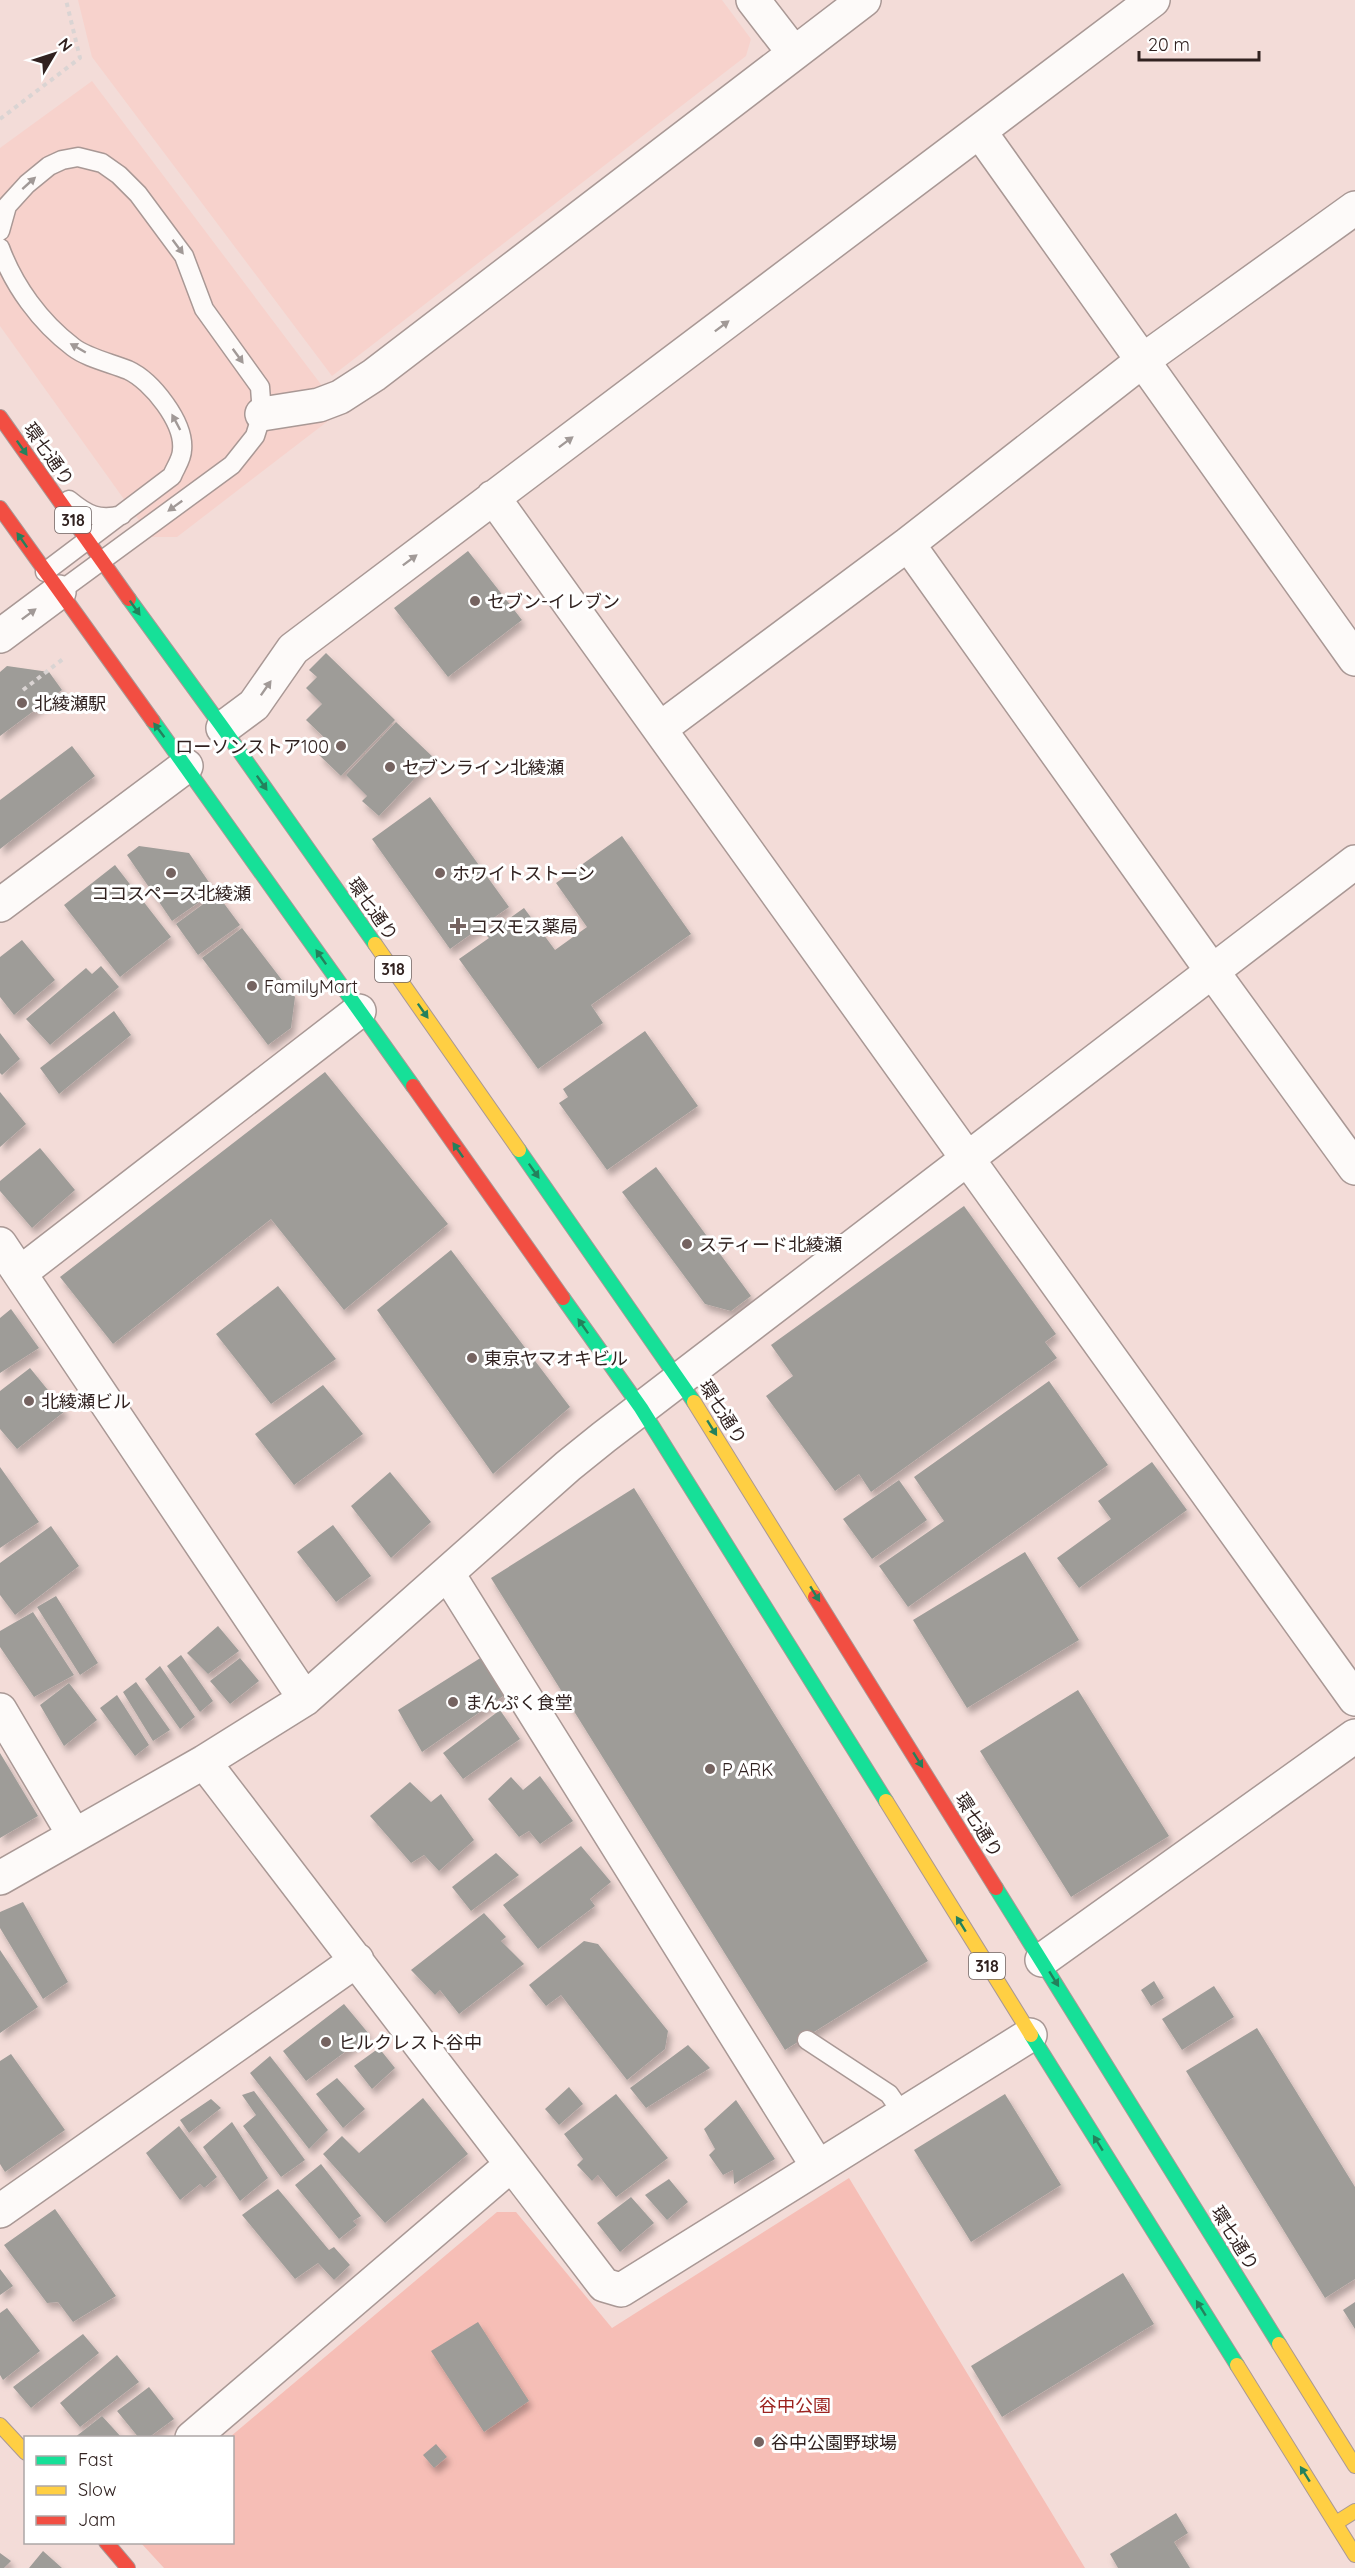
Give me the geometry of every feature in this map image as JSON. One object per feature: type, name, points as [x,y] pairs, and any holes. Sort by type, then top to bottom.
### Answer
[{"type":"main road","name":"環七通り","points":[[0,417],[223,728],[680,1379],[1355,2466]]},
{"type":"main road","name":"318","points":[[0,508],[186,766],[641,1408],[1355,2555]]},
{"type":"main road","points":[[0,2425],[24,2451]]},
{"type":"main road","points":[[1336,2523],[1355,2511]]},
{"type":"main road","points":[[108,2544],[128,2568]]},
{"type":"street","points":[[753,0],[794,53]]},
{"type":"street","points":[[262,414],[319,405],[340,397],[374,375],[864,0]]},
{"type":"street","points":[[223,728],[254,705],[293,649],[1153,0]]},
{"type":"street","points":[[980,132],[1355,659]]},
{"type":"street","points":[[660,728],[908,544],[1142,362],[1350,223]]},
{"type":"street","points":[[494,497],[1355,1699]]},
{"type":"street","points":[[908,544],[1355,1168]]},
{"type":"street","points":[[0,636],[52,582]]},
{"type":"street","points":[[0,905],[186,766]]},
{"type":"street","points":[[0,1878],[204,1762],[305,1699],[568,1466],[1355,862]]},
{"type":"street","points":[[20,1273],[359,1011]]},
{"type":"street","points":[[0,1244],[305,1699]]},
{"type":"street","points":[[448,1574],[818,2167]]},
{"type":"street","points":[[0,1710],[74,1835]]},
{"type":"street","points":[[1042,1960],[1355,1736]]},
{"type":"street","points":[[204,1762],[604,2285],[621,2290],[1030,2035]]},
{"type":"street","points":[[0,2211],[357,1960]]},
{"type":"street","points":[[194,2436],[511,2165]]},
{"type":"lane","points":[[0,231],[7,206],[27,184],[49,166],[62,160],[78,157],[102,163],[119,175],[138,194],[184,256],[204,309],[261,387],[262,414],[255,436],[232,465],[102,560],[52,582]]},
{"type":"lane","points":[[0,248],[9,272],[39,315],[74,348],[131,371],[153,389],[181,431],[182,452],[172,476],[88,541],[52,582]]},
{"type":"lane","points":[[45,479],[77,507],[93,516],[108,519],[122,515]]},
{"type":"lane","points":[[807,2040],[889,2094],[903,2114]]},
{"type":"path","points":[[0,119],[80,58],[66,0]]},
{"type":"path","points":[[23,690],[70,653]]},
{"type":"shaded area","points":[[78,0],[722,0],[751,39],[746,56],[332,376],[92,57]]},
{"type":"shaded area","points":[[92,81],[341,411],[177,537],[151,537],[0,326],[0,148]]},
{"type":"green space","name":"谷中公園","points":[[849,2178],[1085,2568],[164,2568],[142,2544],[234,2544],[234,2436],[231,2436],[497,2212],[516,2212],[612,2328]]},
{"type":"building","points":[[468,551],[522,620],[448,677],[394,608]]},
{"type":"building","points":[[326,653],[395,720],[341,776],[319,755],[331,744],[306,720],[322,704],[306,688],[317,677],[309,670]]},
{"type":"building","name":"北綾瀬駅","points":[[7,666],[49,672],[62,690],[0,736],[0,672]]},
{"type":"building","name":"セブンライン北綾瀬","points":[[396,722],[434,758],[379,816],[362,801],[367,796],[346,775]]},
{"type":"building","points":[[72,746],[95,776],[0,849],[0,800]]},
{"type":"building","name":"ホワイトストーン","points":[[430,797],[509,907],[450,949],[372,839]]},
{"type":"building","points":[[622,836],[691,934],[591,1005],[603,1023],[538,1069],[459,959],[489,938],[486,935],[524,908],[555,950],[587,927],[556,883]]},
{"type":"building","name":"ココスペース北綾瀬","points":[[139,846],[189,853],[215,891],[172,921],[127,855]]},
{"type":"building","points":[[115,865],[171,937],[120,977],[64,905]]},
{"type":"building","points":[[217,894],[240,925],[198,955],[176,924]]},
{"type":"building","points":[[242,928],[295,997],[291,1028],[268,1045],[202,958]]},
{"type":"building","points":[[22,940],[55,980],[14,1015],[0,997],[0,957]]},
{"type":"building","points":[[101,966],[119,987],[50,1045],[26,1019],[86,968],[92,974]]},
{"type":"building","points":[[114,1011],[131,1035],[59,1094],[40,1068]]},
{"type":"building","points":[[645,1031],[698,1106],[607,1170],[559,1103],[568,1097],[563,1089]]},
{"type":"building","points":[[0,1033],[20,1059],[2,1075],[0,1073]]},
{"type":"building","points":[[325,1072],[448,1224],[344,1310],[271,1219],[113,1344],[60,1277]]},
{"type":"building","points":[[0,1092],[26,1124],[0,1147]]},
{"type":"building","points":[[40,1148],[75,1190],[32,1228],[0,1191],[0,1181]]},
{"type":"building","name":"スティード北綾瀬","points":[[656,1167],[751,1296],[731,1311],[705,1304],[622,1192]]},
{"type":"building","points":[[964,1206],[1056,1334],[1045,1342],[1057,1358],[871,1492],[859,1474],[835,1491],[766,1396],[793,1376],[771,1345]]},
{"type":"building","name":"東京ヤマオキビル","points":[[451,1250],[570,1407],[493,1474],[377,1310]]},
{"type":"building","points":[[278,1286],[336,1359],[271,1404],[216,1334]]},
{"type":"building","points":[[11,1309],[39,1348],[0,1373],[0,1318]]},
{"type":"building","name":"北綾瀬ビル","points":[[30,1368],[65,1411],[17,1449],[0,1429],[0,1391]]},
{"type":"building","points":[[1049,1381],[1108,1465],[908,1607],[879,1566],[944,1521],[914,1477]]},
{"type":"building","points":[[323,1385],[363,1434],[294,1485],[255,1434]]},
{"type":"building","points":[[1152,1462],[1187,1510],[1079,1588],[1057,1558],[1111,1519],[1098,1501]]},
{"type":"building","points":[[0,1467],[39,1522],[0,1548]]},
{"type":"building","points":[[390,1472],[431,1522],[391,1558],[351,1506]]},
{"type":"building","points":[[899,1480],[927,1520],[872,1559],[843,1519]]},
{"type":"building","name":"P ARK","points":[[634,1488],[928,1961],[785,2050],[491,1578]]},
{"type":"building","points":[[333,1525],[371,1576],[336,1602],[297,1552]]},
{"type":"building","points":[[51,1526],[79,1566],[15,1615],[0,1595],[0,1563]]},
{"type":"building","points":[[1025,1552],[1079,1640],[967,1708],[913,1620]]},
{"type":"building","points":[[56,1596],[98,1663],[80,1675],[37,1607]]},
{"type":"building","points":[[33,1612],[74,1675],[34,1697],[0,1647],[0,1631]]},
{"type":"building","points":[[218,1626],[239,1651],[208,1674],[187,1653]]},
{"type":"building","points":[[181,1655],[213,1701],[200,1712],[167,1666]]},
{"type":"building","name":"まんぷく食堂","points":[[482,1657],[506,1694],[422,1752],[398,1710]]},
{"type":"building","points":[[240,1658],[259,1681],[230,1704],[210,1681]]},
{"type":"building","points":[[160,1666],[195,1717],[180,1729],[145,1679]]},
{"type":"building","points":[[136,1682],[170,1730],[153,1741],[123,1692]]},
{"type":"building","points":[[69,1683],[97,1720],[64,1746],[40,1705]]},
{"type":"building","points":[[1078,1690],[1169,1836],[1071,1897],[980,1751]]},
{"type":"building","points":[[117,1695],[149,1745],[135,1756],[100,1708]]},
{"type":"building","points":[[500,1710],[520,1739],[463,1779],[443,1753]]},
{"type":"building","points":[[0,1753],[38,1816],[0,1838]]},
{"type":"building","points":[[540,1776],[573,1821],[540,1844],[529,1831],[519,1837],[488,1799],[511,1777],[523,1790]]},
{"type":"building","points":[[410,1782],[431,1802],[441,1794],[474,1840],[439,1871],[424,1855],[411,1863],[370,1816]]},
{"type":"building","points":[[581,1846],[611,1882],[590,1899],[595,1906],[538,1949],[503,1905]]},
{"type":"building","points":[[496,1853],[519,1875],[471,1911],[452,1887]]},
{"type":"building","points":[[23,1902],[68,1982],[43,1999],[0,1928],[0,1912]]},
{"type":"building","points":[[484,1913],[506,1937],[501,1941],[524,1964],[459,2014],[440,1990],[435,1995],[411,1970]]},
{"type":"building","points":[[584,1941],[598,1944],[668,2031],[665,2049],[627,2080],[561,1995],[546,2006],[529,1985]]},
{"type":"building","points":[[0,1950],[38,2007],[0,2033]]},
{"type":"building","points":[[1154,1981],[1164,1998],[1151,2006],[1141,1990]]},
{"type":"building","points":[[1214,1986],[1234,2017],[1182,2050],[1162,2019]]},
{"type":"building","name":"ヒルクレスト谷中","points":[[344,2004],[369,2034],[306,2081],[283,2051]]},
{"type":"building","points":[[1257,2028],[1355,2187],[1355,2279],[1325,2298],[1186,2071]]},
{"type":"building","points":[[688,2045],[710,2068],[646,2108],[630,2088]]},
{"type":"building","points":[[379,2048],[395,2068],[372,2089],[354,2066]]},
{"type":"building","points":[[11,2054],[65,2130],[5,2172],[0,2164],[0,2061]]},
{"type":"building","points":[[270,2056],[328,2130],[309,2149],[250,2073]]},
{"type":"building","points":[[337,2078],[365,2109],[343,2128],[316,2094]]},
{"type":"building","points":[[569,2087],[583,2104],[559,2125],[545,2109]]},
{"type":"building","points":[[254,2091],[305,2160],[281,2177],[243,2126],[256,2115],[242,2095]]},
{"type":"building","points":[[616,2094],[668,2158],[616,2197],[598,2175],[592,2181],[577,2165],[583,2159],[564,2134]]},
{"type":"building","points":[[1005,2094],[1061,2185],[971,2242],[914,2150]]},
{"type":"building","points":[[423,2098],[468,2154],[385,2223],[323,2154],[342,2136],[359,2153]]},
{"type":"building","points":[[211,2099],[221,2108],[189,2133],[180,2120]]},
{"type":"building","points":[[736,2100],[775,2159],[734,2184],[733,2170],[723,2175],[709,2155],[715,2149],[704,2129]]},
{"type":"building","points":[[232,2122],[268,2178],[240,2201],[203,2147]]},
{"type":"building","points":[[179,2126],[217,2177],[204,2188],[200,2184],[180,2200],[146,2153]]},
{"type":"building","points":[[321,2164],[361,2216],[353,2221],[357,2225],[339,2239],[295,2185]]},
{"type":"building","points":[[669,2179],[688,2202],[667,2220],[645,2195]]},
{"type":"building","points":[[278,2189],[329,2250],[334,2247],[350,2265],[334,2280],[318,2263],[295,2279],[242,2215]]},
{"type":"building","points":[[631,2197],[654,2223],[620,2252],[597,2223]]},
{"type":"building","points":[[55,2209],[116,2296],[73,2322],[58,2302],[47,2303],[4,2245]]},
{"type":"building","points":[[0,2269],[13,2286],[0,2295]]},
{"type":"building","points":[[1123,2273],[1154,2324],[1002,2417],[971,2366]]},
{"type":"building","points":[[1355,2302],[1355,2329],[1343,2310]]},
{"type":"building","points":[[7,2308],[40,2351],[3,2380],[0,2375],[0,2313]]},
{"type":"building","points":[[478,2322],[529,2401],[484,2432],[431,2351]]},
{"type":"building","points":[[83,2334],[99,2353],[31,2408],[13,2387]]},
{"type":"building","points":[[117,2355],[139,2382],[80,2427],[60,2403]]},
{"type":"building","points":[[149,2387],[174,2419],[151,2436],[137,2436],[117,2411]]},
{"type":"building","points":[[102,2416],[120,2436],[77,2436]]},
{"type":"building","points":[[436,2444],[447,2457],[434,2468],[423,2455]]},
{"type":"building","points":[[1176,2513],[1188,2533],[1174,2542],[1190,2568],[1118,2568],[1110,2554]]},
{"type":"building","points":[[43,2551],[62,2568],[29,2568]]},
{"type":"building","points":[[0,2553],[11,2561],[4,2568],[0,2568]]},
{"type":"traffic: fast","points":[[129,599],[375,944]]},
{"type":"traffic: fast","points":[[153,721],[413,1086]]},
{"type":"traffic: fast","points":[[519,1150],[694,1402]]},
{"type":"traffic: fast","points":[[563,1298],[641,1408],[886,1801]]},
{"type":"traffic: fast","points":[[996,1888],[1279,2344]]},
{"type":"traffic: fast","points":[[1031,2035],[1237,2365]]},
{"type":"traffic: slow","points":[[375,944],[519,1150]]},
{"type":"traffic: slow","points":[[694,1402],[815,1597]]},
{"type":"traffic: slow","points":[[886,1801],[1031,2035]]},
{"type":"traffic: slow","points":[[1279,2344],[1355,2466]]},
{"type":"traffic: slow","points":[[1237,2365],[1355,2555]]},
{"type":"traffic: slow","points":[[0,2425],[24,2451]]},
{"type":"traffic: slow","points":[[1336,2523],[1355,2511]]},
{"type":"traffic: jam","points":[[0,417],[129,599]]},
{"type":"traffic: jam","points":[[0,508],[153,721]]},
{"type":"traffic: jam","points":[[413,1086],[563,1298]]},
{"type":"traffic: jam","points":[[815,1597],[996,1888]]},
{"type":"traffic: jam","points":[[108,2544],[128,2568]]},
{"type":"place","name":"セブン-イレブン","points":[[475,601]]},
{"type":"place","name":"北綾瀬駅","points":[[22,703]]},
{"type":"place","name":"ローソンストア100","points":[[341,746]]},
{"type":"place","name":"セブンライン北綾瀬","points":[[390,767]]},
{"type":"place","name":"ココスペース北綾瀬","points":[[171,873]]},
{"type":"place","name":"ホワイトストーン","points":[[440,873]]},
{"type":"place","name":"コスモス薬局","points":[[458,926]]},
{"type":"place","name":"FamilyMart","points":[[252,986]]},
{"type":"place","name":"スティード北綾瀬","points":[[687,1244]]},
{"type":"place","name":"東京ヤマオキビル","points":[[472,1358]]},
{"type":"place","name":"北綾瀬ビル","points":[[29,1401]]},
{"type":"place","name":"まんぷく食堂","points":[[453,1702]]},
{"type":"place","name":"P ARK","points":[[710,1769]]},
{"type":"place","name":"ヒルクレスト谷中","points":[[326,2042]]},
{"type":"place","name":"谷中公園野球場","points":[[759,2442]]}]
